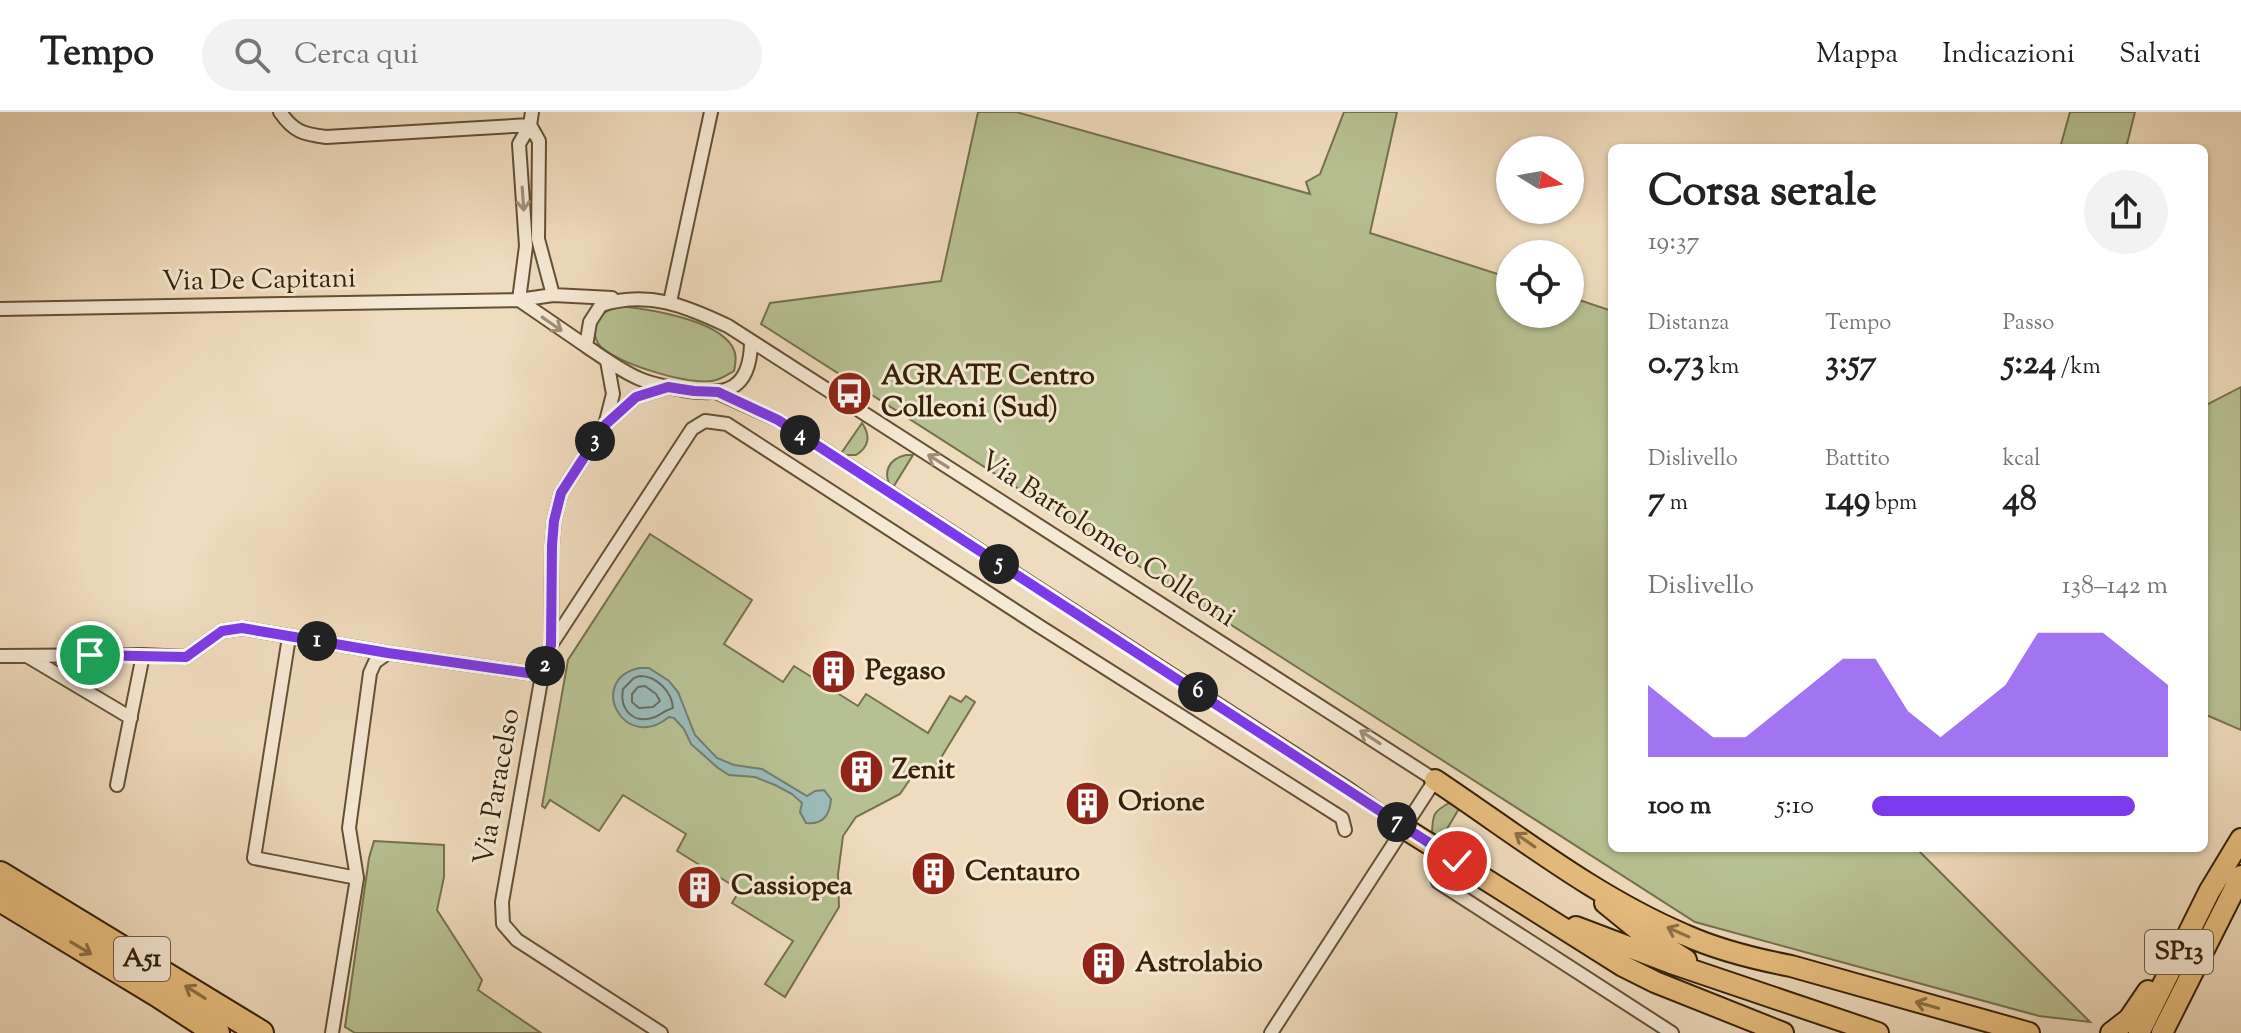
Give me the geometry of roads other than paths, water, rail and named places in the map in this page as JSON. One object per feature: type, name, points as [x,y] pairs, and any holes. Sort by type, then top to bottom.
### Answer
[{"type":"highway","name":"A51","points":[[0,874],[12,898],[217,1033]]},
{"type":"highway","name":"A51","points":[[12,898],[261,1033]]},
{"type":"main road","points":[[1435,780],[1589,885],[1702,942],[2029,1033]]},
{"type":"main road","points":[[1404,828],[1634,972],[1783,1033]]},
{"type":"main road","name":"SP13","points":[[2139,1033],[2220,871],[2241,839]]},
{"type":"main road","points":[[2111,1033],[2124,1024],[2135,1010],[2220,871]]},
{"type":"main road","name":"SP13","points":[[2162,1033],[2241,876]]},
{"type":"main road","points":[[1589,885],[1613,911],[1637,929],[1679,956],[1732,982]]},
{"type":"main road","points":[[1546,916],[1671,963],[1878,1033]]},
{"type":"street","points":[[280,112],[289,125],[306,135],[326,137],[531,118]]},
{"type":"street","points":[[670,302],[711,112]]},
{"type":"street","points":[[531,118],[539,141],[538,239],[553,295]]},
{"type":"street","points":[[531,118],[519,144],[526,246],[519,300],[607,361],[642,380],[668,387],[718,392],[734,387],[742,379],[751,360],[751,343]]},
{"type":"street","name":"Via De Capitani","points":[[0,309],[519,300],[553,295],[622,298]]},
{"type":"street","points":[[586,346],[590,322],[601,305],[622,298]]},
{"type":"street","name":"Via Bartolomeo Colleoni","points":[[622,298],[670,302],[728,326],[1435,780]]},
{"type":"street","points":[[605,425],[613,394],[607,361]]},
{"type":"street","points":[[551,645],[552,545],[561,493],[605,425],[636,397],[668,387]]},
{"type":"street","points":[[718,392],[778,420],[1349,789],[1404,828]]},
{"type":"street","name":"Via Paracelso","points":[[661,1033],[517,940],[503,924],[502,902],[542,675],[551,645],[692,429],[705,421],[727,424],[1342,818],[1345,830]]},
{"type":"street","points":[[0,656],[186,657],[222,631],[242,628],[542,675]]},
{"type":"street","points":[[289,637],[254,858],[357,878]]},
{"type":"street","points":[[332,1033],[357,878],[349,828],[370,673],[375,662],[388,653]]},
{"type":"street","points":[[117,785],[143,655]]},
{"type":"street","points":[[25,656],[131,718]]},
{"type":"street","points":[[1271,1033],[1435,780]]},
{"type":"street","points":[[1438,882],[1672,1033]]},
{"type":"water","points":[[639,668],[649,668],[669,681],[678,692],[695,735],[717,758],[734,765],[762,769],[807,796],[824,790],[831,799],[824,818],[806,823],[800,812],[802,803],[792,794],[755,777],[729,775],[718,768],[691,744],[674,718],[669,717],[653,726],[638,727],[626,721],[617,711],[613,699],[615,686],[623,675]]},
{"type":"place","name":"AGRATE Centro Colleoni (Sud)","points":[[850,393]]},
{"type":"place","name":"Pegaso","points":[[834,672]]},
{"type":"place","name":"Zenit","points":[[861,771]]},
{"type":"place","name":"Orione","points":[[1087,803]]},
{"type":"place","name":"Centauro","points":[[934,873]]},
{"type":"place","name":"Cassiopea","points":[[700,887]]},
{"type":"place","name":"Astrolabio","points":[[1104,964]]}]
